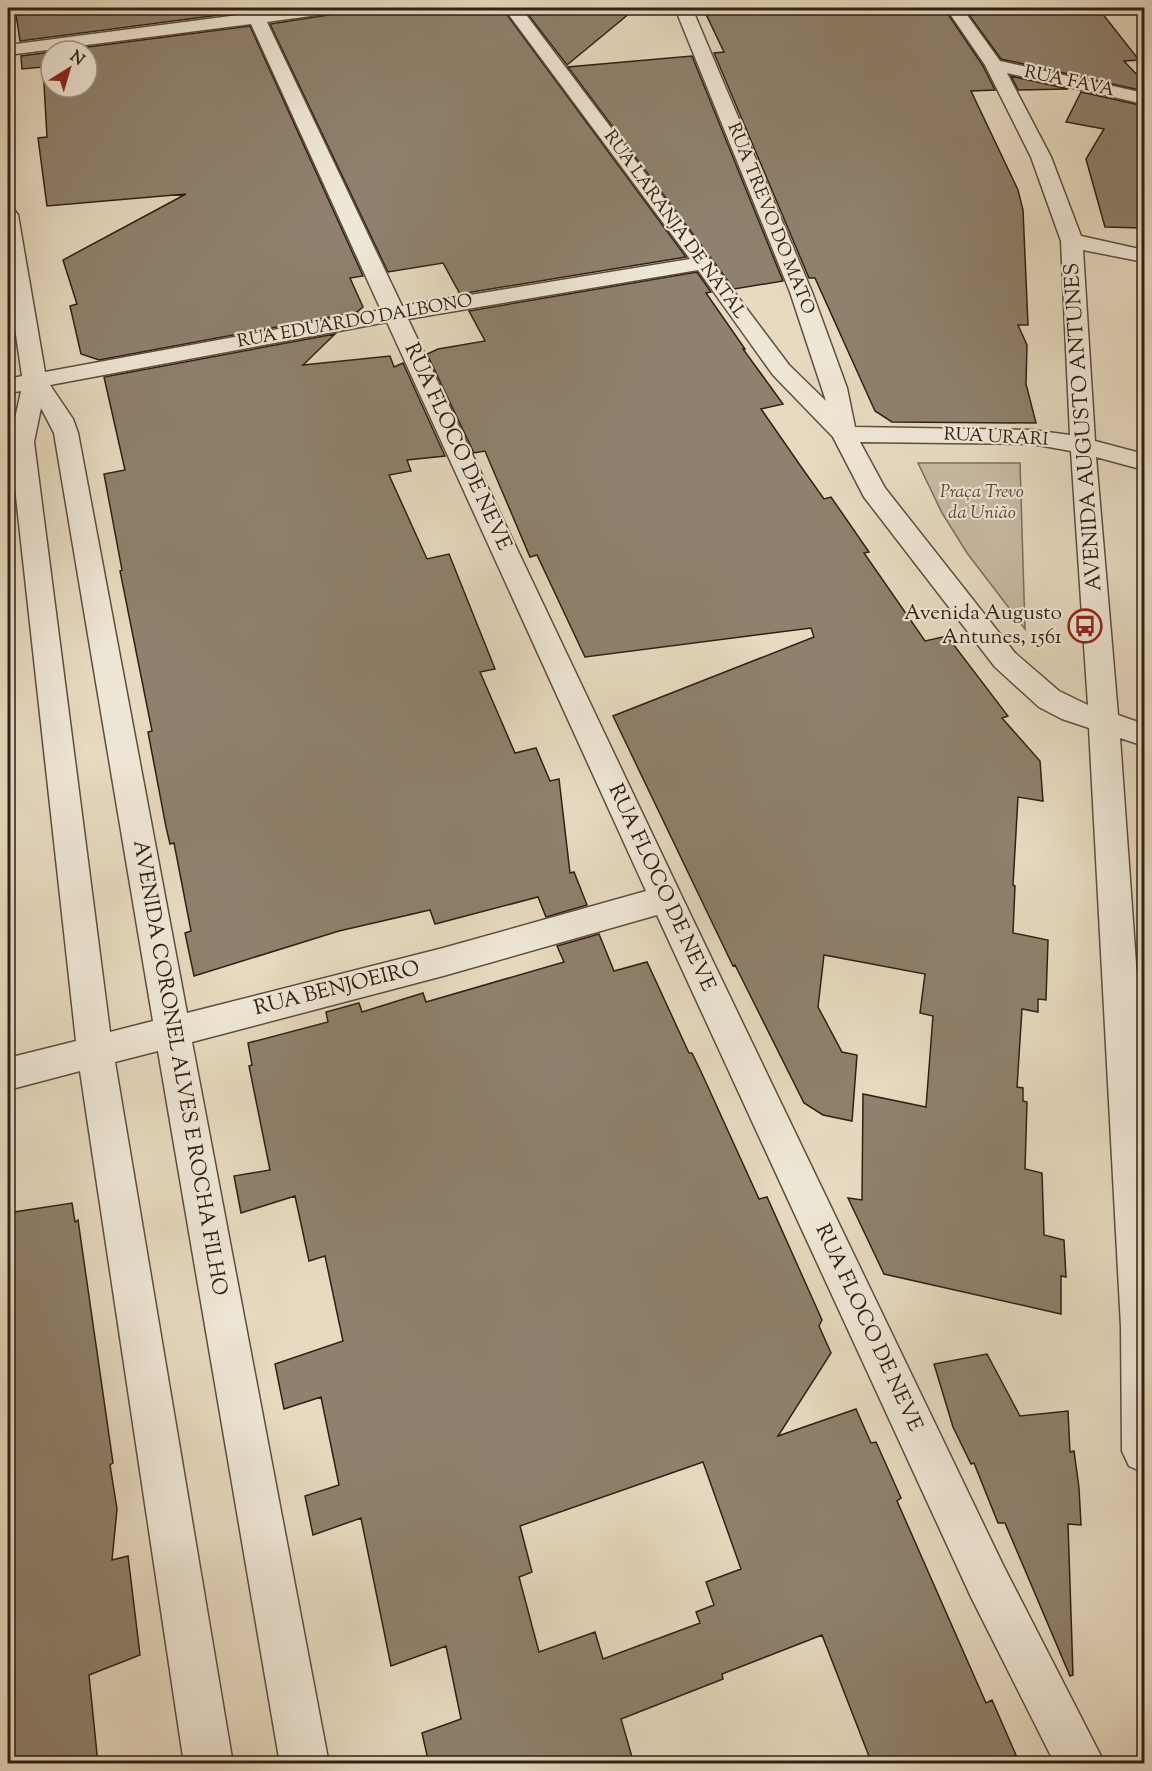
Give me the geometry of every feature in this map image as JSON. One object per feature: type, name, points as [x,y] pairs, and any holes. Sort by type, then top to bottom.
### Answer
[{"type":"street","points":[[8,50],[254,12],[332,8]]},
{"type":"street","name":"RUA LARANJA DE NATAL","points":[[513,8],[781,370],[844,434]]},
{"type":"street","name":"RUA TREVO DO MATO","points":[[684,8],[801,292],[835,388],[844,434]]},
{"type":"street","name":"AVENIDA AUGUSTO ANTUNES","points":[[954,8],[994,65],[1041,157],[1072,241],[1083,445],[1104,723],[1142,1327],[1144,1451]]},
{"type":"street","name":"RUA FLOCO DE NEVE","points":[[254,12],[666,899],[987,1581],[1081,1764]]},
{"type":"street","name":"RUA FAVA","points":[[994,65],[1144,98]]},
{"type":"street","name":"AVENIDA CORONEL ALVES E ROCHA FILHO","points":[[8,215],[21,383],[22,442],[95,1052],[208,1764]]},
{"type":"street","points":[[1072,241],[1144,256]]},
{"type":"street","name":"RUA EDUARDO DALBONO","points":[[21,383],[395,314],[704,263]]},
{"type":"street","name":"AVENIDA CORONEL ALVES E ROCHA FILHO","points":[[21,383],[61,419],[66,433],[292,1701],[306,1764]]},
{"type":"street","points":[[844,434],[873,491],[1005,660],[1049,699],[1104,723],[1144,735]]},
{"type":"street","name":"RUA URARI","points":[[844,434],[1032,437],[1083,445],[1144,462]]},
{"type":"street","name":"RUA BENJOEIRO","points":[[8,1074],[443,962],[666,899]]},
{"type":"green space","name":"Praça Trevo da União","points":[[918,463],[1020,463],[1025,629],[967,553],[942,513]]},
{"type":"building","points":[[15,8],[241,8],[243,12],[20,41]]},
{"type":"building","points":[[373,8],[502,8],[686,257],[460,294],[443,263],[388,272],[270,24]]},
{"type":"building","points":[[523,8],[636,8],[567,65]]},
{"type":"building","points":[[703,8],[944,8],[983,66],[995,90],[971,91],[1018,190],[1023,210],[1028,325],[1018,325],[1027,345],[1026,384],[1036,423],[892,422],[875,411],[815,278],[809,278],[714,53],[724,52]]},
{"type":"building","points":[[964,8],[1098,8],[1139,60],[1124,61],[1138,76],[1144,66],[1144,91],[1001,59]]},
{"type":"building","points":[[250,26],[363,276],[350,278],[363,307],[357,312],[99,360],[81,354],[70,306],[77,304],[63,260],[186,194],[47,206],[38,138],[47,137],[45,99],[99,99],[99,46]]},
{"type":"building","points":[[39,54],[39,67],[22,69],[21,56]]},
{"type":"building","points":[[692,56],[783,281],[734,289],[568,67]]},
{"type":"building","points":[[1011,76],[1068,89],[1018,90]]},
{"type":"building","points":[[1081,92],[1144,106],[1144,136],[1141,139],[1144,145],[1144,228],[1105,227],[1086,159],[1104,129],[1066,122]]},
{"type":"building","points":[[697,272],[711,292],[706,293],[783,404],[761,409],[802,468],[824,499],[831,497],[869,552],[864,553],[925,641],[947,636],[1008,716],[1002,718],[1040,761],[1043,801],[1018,797],[1013,933],[1048,940],[1046,1000],[1038,999],[1038,1012],[1022,1009],[1017,1087],[1023,1088],[1023,1101],[1027,1102],[1025,1169],[1042,1173],[1044,1235],[1064,1240],[1066,1277],[1061,1276],[1061,1314],[884,1274],[848,1198],[862,1200],[863,1094],[926,1107],[933,1016],[920,1013],[925,974],[824,955],[818,1007],[842,1052],[857,1055],[852,1121],[823,1115],[804,1103],[735,965],[733,966],[613,716],[814,637],[811,628],[585,657],[537,555],[530,557],[485,451],[474,453],[427,354],[438,349],[485,341],[469,311]]},
{"type":"building","points":[[335,334],[303,365],[390,356],[394,367],[403,363],[445,456],[407,460],[411,471],[389,475],[427,559],[449,554],[495,669],[480,672],[515,753],[536,748],[550,781],[559,779],[570,873],[574,872],[587,905],[546,917],[538,897],[435,924],[430,910],[339,931],[194,976],[185,933],[191,931],[174,843],[170,844],[166,827],[148,732],[152,731],[120,571],[122,570],[104,474],[125,470],[104,377]]},
{"type":"building","points":[[599,934],[614,971],[647,962],[689,1053],[692,1053],[703,1076],[759,1199],[767,1197],[822,1320],[819,1326],[831,1353],[778,1436],[856,1409],[871,1443],[876,1442],[901,1498],[897,1501],[986,1703],[992,1700],[1016,1755],[995,1764],[872,1764],[822,1635],[722,1674],[723,1679],[621,1719],[634,1764],[429,1764],[422,1733],[461,1719],[446,1646],[391,1666],[361,1518],[313,1535],[305,1496],[339,1485],[321,1397],[284,1409],[275,1364],[343,1341],[325,1256],[309,1261],[295,1196],[241,1213],[234,1176],[270,1170],[249,1066],[252,1065],[248,1043],[328,1022],[326,1012],[359,1003],[362,1012],[423,993],[426,1002],[564,962],[557,946]],"holes":[[[703,1462],[741,1569],[706,1582],[714,1605],[696,1612],[700,1623],[603,1659],[595,1632],[539,1652],[519,1577],[532,1572],[520,1526]]]},
{"type":"building","points":[[72,1203],[75,1222],[78,1220],[113,1463],[110,1465],[117,1509],[112,1560],[128,1556],[140,1655],[89,1675],[98,1764],[8,1764],[8,1213]]},
{"type":"building","points":[[987,1354],[1020,1416],[1068,1411],[1070,1452],[1074,1451],[1081,1525],[1068,1524],[1073,1675],[1070,1676],[1005,1523],[998,1523],[974,1463],[971,1464],[953,1427],[934,1364]]},
{"type":"place","name":"Avenida Augusto Antunes, 1561","points":[[1085,626]]}]
